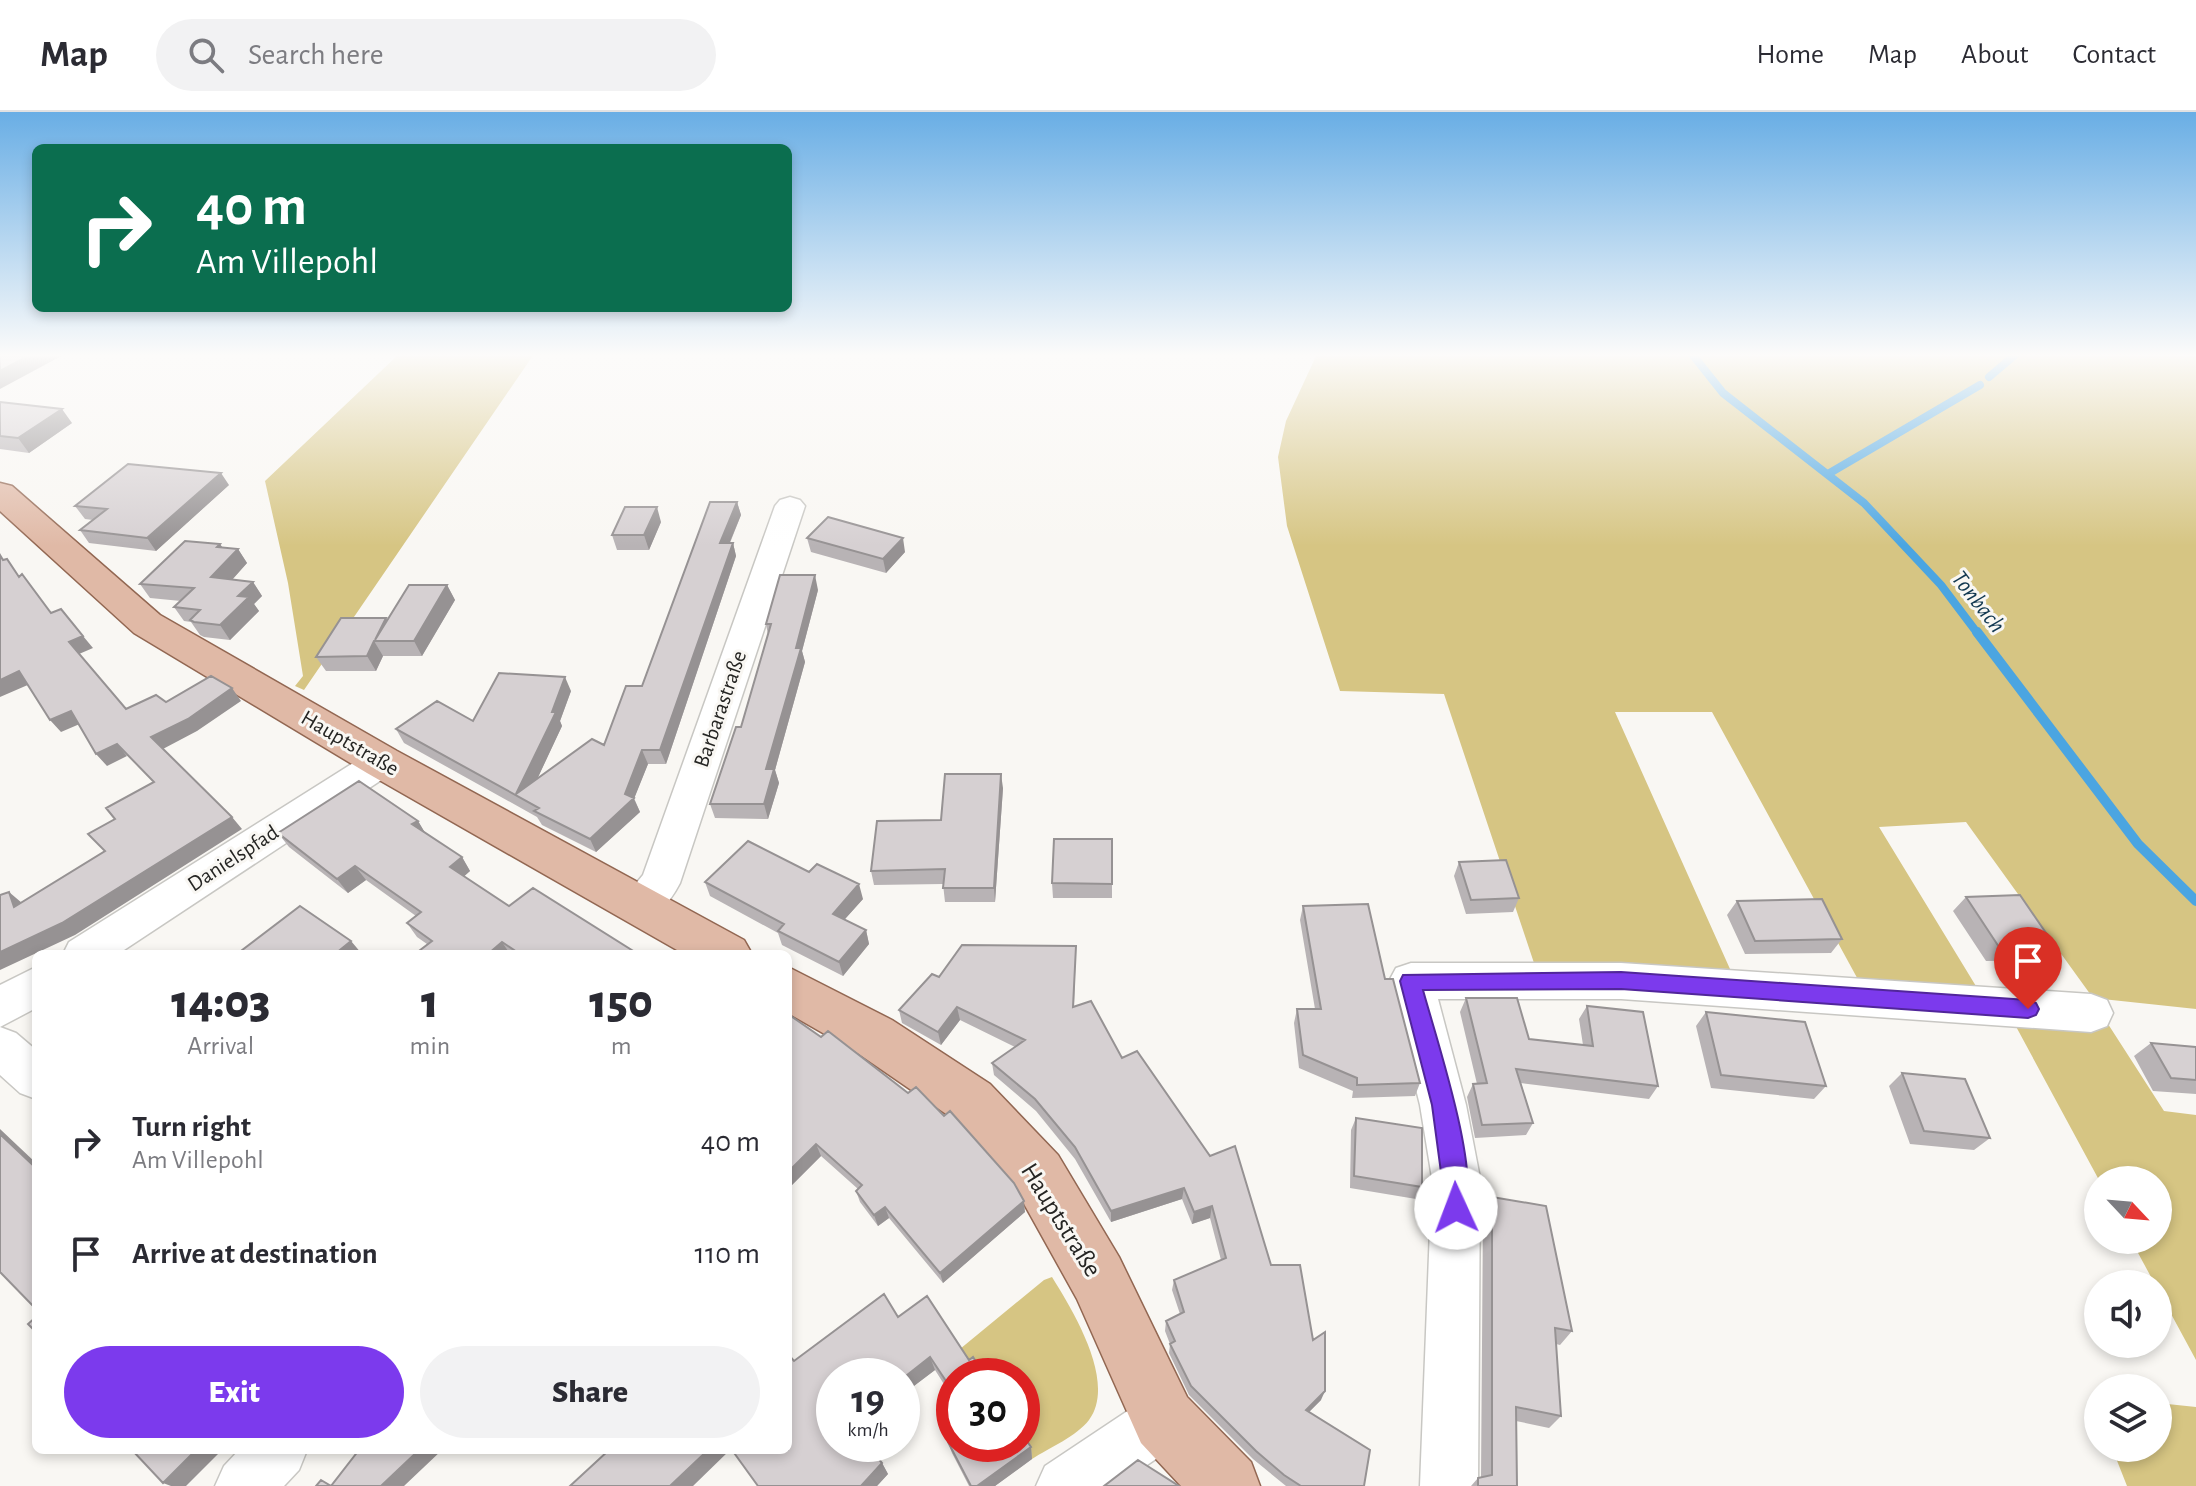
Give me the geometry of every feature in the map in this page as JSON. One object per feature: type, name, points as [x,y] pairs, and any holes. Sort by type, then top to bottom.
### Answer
[{"type":"main road","name":"Hauptstraße","points":[[0,493],[147,624],[382,762],[720,950]]},
{"type":"main road","name":"Hauptstraße","points":[[792,990],[874,1036],[971,1101],[1038,1174],[1098,1278],[1164,1420],[1227,1486]]},
{"type":"street","name":"Barbarastraße","points":[[639,905],[660,883],[790,506]]},
{"type":"street","name":"Danielspfad","points":[[90,950],[382,762]]},
{"type":"street","points":[[1449,1486],[1456,1178],[1443,1105],[1411,981],[1621,981],[2091,1013]]},
{"type":"street","points":[[0,1008],[32,988]]},
{"type":"street","points":[[0,1047],[32,1075]]},
{"type":"street","points":[[1065,1486],[1164,1420]]},
{"type":"street","points":[[244,1486],[275,1454]]},
{"type":"shaded area","points":[[331,418],[490,418],[304,690],[295,686],[303,676],[288,583],[265,481]]},
{"type":"shaded area","points":[[1287,418],[2196,418],[2196,1009],[2093,998],[1966,822],[1879,827],[1982,996],[1861,985],[1712,712],[1615,712],[1730,969],[1534,963],[1444,694],[1340,691],[1287,526],[1278,457]]},
{"type":"shaded area","points":[[2013,1021],[2108,1024],[2164,1111],[2196,1115],[2196,1360],[2172,1316],[2172,1270],[2147,1270],[2139,1254],[2172,1254],[2172,1166],[2091,1166]]},
{"type":"shaded area","points":[[1052,1277],[1071,1308],[1089,1347],[1098,1386],[1096,1404],[1089,1420],[1040,1454],[1040,1358],[967,1358],[960,1349],[1044,1280]]},
{"type":"shaded area","points":[[2172,1404],[2196,1407],[2196,1486],[2127,1486],[2118,1462],[2172,1462]]},
{"type":"building","points":[[0,418],[48,418],[18,438],[0,436]]},
{"type":"building","points":[[128,464],[221,473],[147,538],[80,530],[107,509],[75,506]]},
{"type":"building","points":[[710,502],[737,502],[720,543],[733,543],[660,750],[642,750],[625,794],[634,798],[590,839],[534,811],[539,808],[396,729],[437,701],[473,721],[499,673],[565,677],[552,712],[556,712],[516,794],[592,739],[604,745],[626,686],[642,686]]},
{"type":"building","points":[[625,507],[657,507],[644,535],[612,535]]},
{"type":"building","points":[[828,517],[903,538],[883,559],[807,538]]},
{"type":"building","points":[[185,541],[238,549],[211,577],[253,582],[238,596],[249,597],[220,625],[190,620],[200,610],[174,607],[194,588],[140,584]]},
{"type":"building","points":[[0,555],[3,560],[7,559],[19,577],[22,574],[51,613],[61,609],[83,636],[69,642],[126,709],[156,695],[166,702],[211,676],[232,688],[188,719],[151,737],[232,817],[62,923],[0,952],[0,895],[9,892],[14,907],[105,851],[88,834],[115,819],[106,808],[154,782],[117,744],[96,754],[71,711],[50,720],[19,671],[0,680]]},
{"type":"building","points":[[780,575],[815,575],[796,648],[801,648],[766,769],[774,769],[764,804],[710,804],[736,727],[741,727],[771,624],[766,624]]},
{"type":"building","points":[[409,585],[447,585],[414,641],[374,641],[367,656],[316,657],[341,618],[386,618],[375,640]]},
{"type":"building","points":[[945,774],[1001,774],[994,888],[943,888],[945,869],[871,871],[877,821],[941,820]]},
{"type":"building","points":[[359,781],[418,821],[412,824],[462,857],[450,867],[509,906],[533,888],[632,950],[514,950],[502,942],[493,950],[420,950],[432,941],[407,923],[421,912],[355,866],[337,879],[278,833]]},
{"type":"building","points":[[1054,839],[1112,839],[1112,884],[1052,883]]},
{"type":"building","points":[[748,841],[809,872],[817,864],[859,884],[833,914],[866,930],[839,962],[778,931],[784,924],[705,882]]},
{"type":"building","points":[[1506,860],[1519,898],[1471,900],[1459,862]]},
{"type":"building","points":[[2020,895],[2055,946],[1999,947],[1966,897]]},
{"type":"building","points":[[1822,899],[1842,939],[1755,941],[1737,901]]},
{"type":"building","points":[[1368,904],[1385,979],[1393,979],[1420,1083],[1357,1085],[1357,1078],[1303,1055],[1297,1009],[1321,1009],[1303,906]]},
{"type":"building","points":[[300,906],[351,941],[340,950],[242,950]]},
{"type":"building","points":[[962,945],[1076,946],[1073,1007],[1091,1001],[1122,1058],[1137,1051],[1210,1156],[1235,1146],[1271,1265],[1300,1265],[1313,1340],[1325,1332],[1325,1391],[1306,1410],[1370,1450],[1364,1486],[1301,1486],[1256,1451],[1191,1386],[1170,1344],[1175,1341],[1166,1321],[1184,1312],[1174,1280],[1226,1258],[1212,1206],[1194,1212],[1184,1188],[1111,1211],[1075,1147],[1035,1099],[992,1063],[1025,1040],[957,1007],[938,1032],[899,1010],[932,974],[939,977]]},
{"type":"building","points":[[1466,998],[1517,998],[1529,1039],[1593,1046],[1587,1006],[1643,1012],[1658,1086],[1516,1069],[1533,1123],[1482,1125],[1473,1084],[1487,1083]]},
{"type":"building","points":[[1706,1012],[1805,1022],[1826,1086],[1721,1075]]},
{"type":"building","points":[[792,1017],[821,1037],[828,1031],[908,1093],[916,1087],[944,1116],[950,1111],[1014,1183],[1024,1201],[940,1273],[885,1207],[874,1215],[856,1191],[862,1185],[816,1144],[792,1168]]},
{"type":"building","points":[[2151,1043],[2196,1047],[2196,1080],[2171,1078]]},
{"type":"building","points":[[1902,1073],[1965,1079],[1990,1138],[1924,1131]]},
{"type":"building","points":[[1356,1118],[1422,1128],[1422,1187],[1354,1176]]},
{"type":"building","points":[[0,1134],[32,1164],[32,1305],[0,1272]]},
{"type":"building","points":[[1492,1197],[1546,1206],[1572,1331],[1555,1328],[1561,1416],[1516,1407],[1517,1486],[1478,1486],[1478,1478],[1492,1475]]},
{"type":"building","points":[[884,1294],[898,1317],[927,1296],[968,1358],[936,1358],[936,1366],[930,1357],[920,1365],[920,1358],[816,1358],[816,1462],[882,1463],[861,1486],[758,1486],[735,1454],[792,1454],[792,1359],[794,1361]]},
{"type":"building","points":[[136,1454],[192,1454],[163,1483]]},
{"type":"building","points":[[356,1454],[415,1454],[381,1486],[331,1486]]},
{"type":"building","points":[[605,1454],[704,1454],[670,1486],[570,1486]]},
{"type":"building","points":[[1138,1460],[1179,1486],[1104,1486]]},
{"type":"building","points":[[958,1462],[1010,1462],[977,1486],[971,1486]]},
{"type":"building","points":[[321,1480],[331,1486],[316,1486]]},
{"type":"waterway","name":"Tonbach","points":[[1755,418],[1864,503],[1941,585],[1978,634]]},
{"type":"waterway","name":"Tonbach","points":[[1828,474],[1923,418]]},
{"type":"waterway","name":"Tonbach","points":[[1977,632],[2138,844],[2196,901]]},
{"type":"route","points":[[1456,1208],[1456,1178],[1443,1105],[1411,981],[1621,981],[2028,1009]]}]
